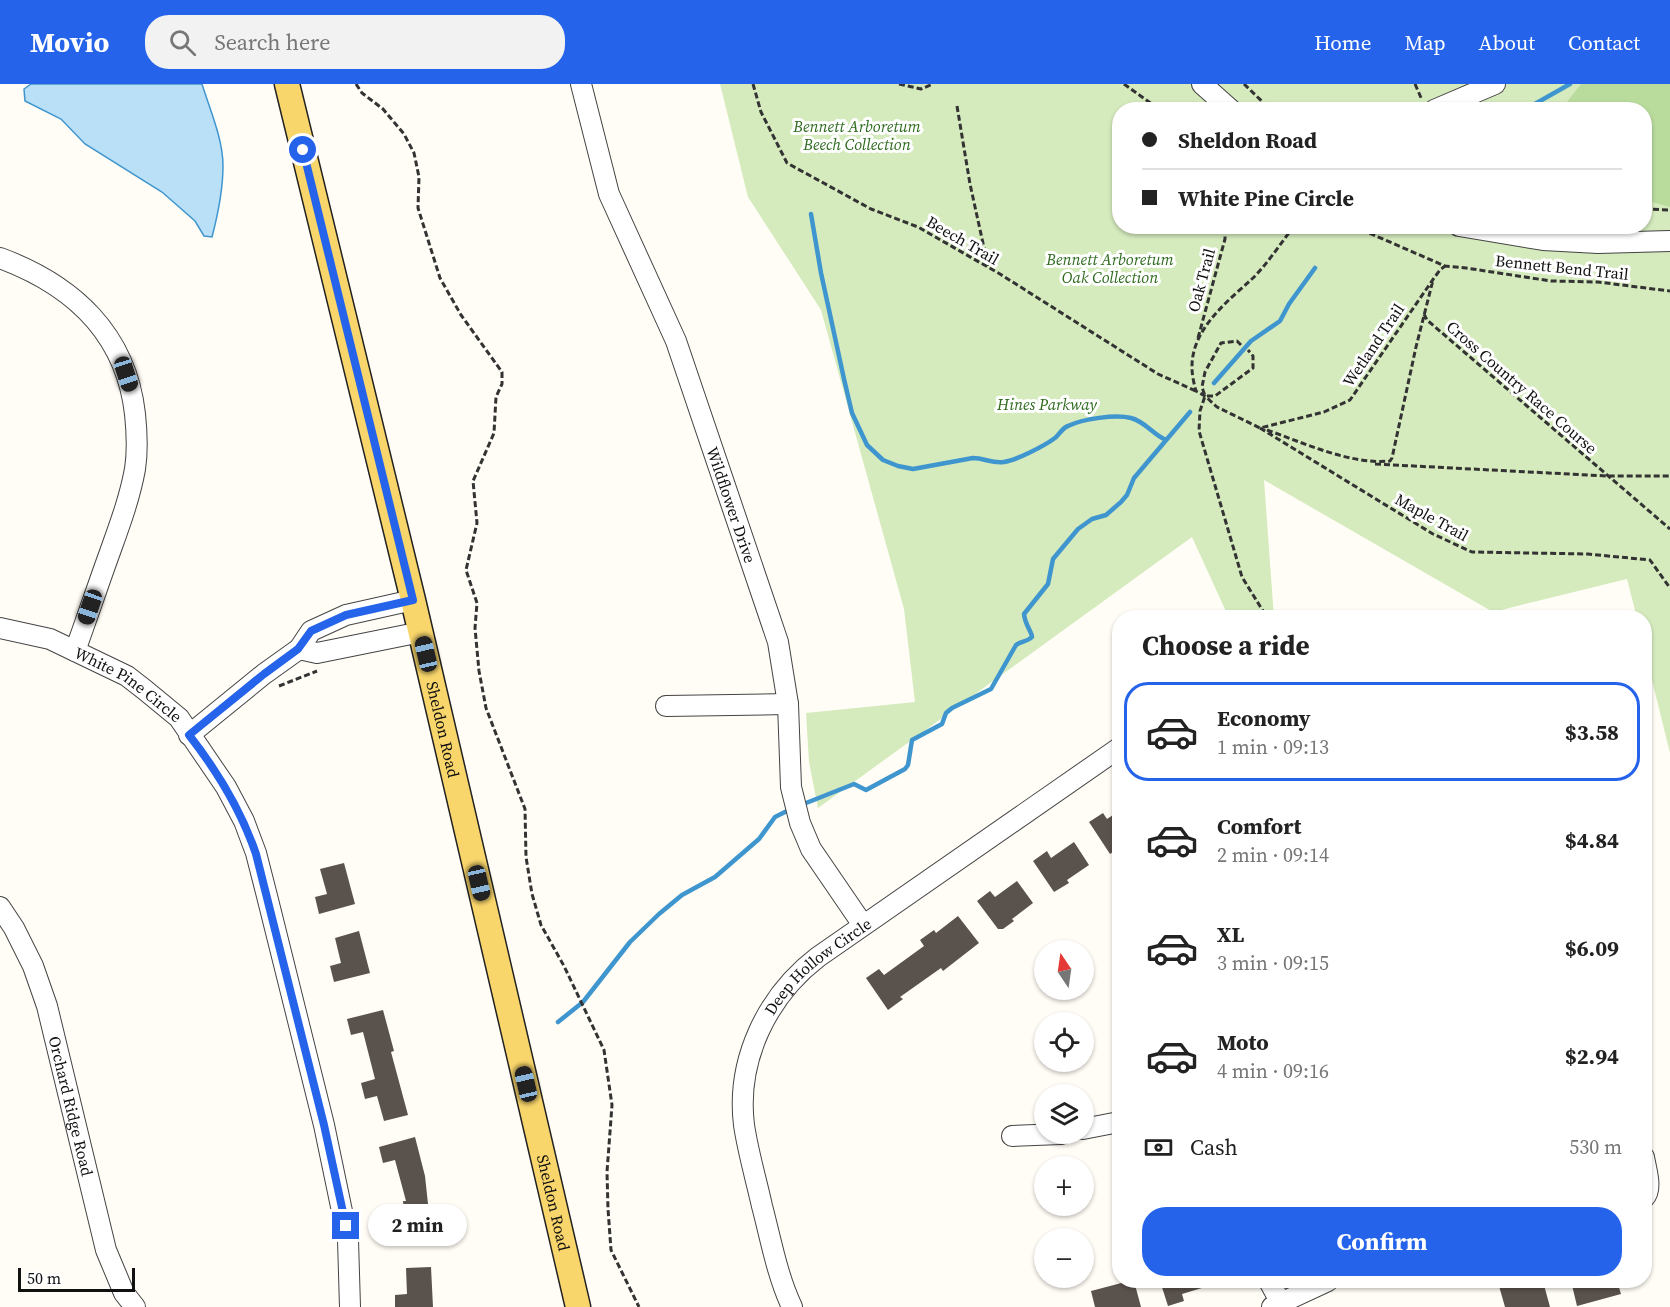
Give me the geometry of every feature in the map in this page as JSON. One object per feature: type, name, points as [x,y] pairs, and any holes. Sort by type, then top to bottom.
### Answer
[{"type":"main road","name":"Sheldon Road","points":[[287,84],[421,632],[578,1307]]},
{"type":"street","name":"Wildflower Drive","points":[[581,84],[609,194],[676,341],[778,642],[788,704],[791,787],[800,823],[811,849],[863,925]]},
{"type":"street","points":[[1202,84],[1222,102]]},
{"type":"street","points":[[1453,102],[1495,84]]},
{"type":"street","points":[[1507,234],[1543,240],[1598,243],[1670,241]]},
{"type":"street","points":[[0,258],[34,272],[87,310],[103,328],[117,351],[133,394],[138,440],[130,494],[75,651]]},
{"type":"street","points":[[189,735],[298,649],[311,631],[346,615],[413,600]]},
{"type":"street","name":"White Pine Circle","points":[[0,628],[50,639],[127,676],[179,718],[226,787],[244,821],[256,854],[344,1213],[350,1261],[350,1307]]},
{"type":"street","points":[[298,649],[317,653],[421,632]]},
{"type":"street","points":[[666,706],[788,704]]},
{"type":"street","name":"Deep Hollow Circle","points":[[792,1307],[779,1274],[748,1146],[743,1115],[744,1084],[748,1060],[755,1038],[767,1014],[783,990],[807,966],[1112,753]]},
{"type":"street","name":"Orchard Ridge Road","points":[[0,907],[14,928],[33,966],[47,1006],[106,1250],[124,1293],[135,1307]]},
{"type":"street","points":[[1094,1128],[1112,1124]]},
{"type":"street","points":[[1012,1136],[1034,1135]]},
{"type":"street","points":[[1272,1288],[1278,1306],[1314,1288]]},
{"type":"path","points":[[356,84],[363,93],[383,109],[404,134],[414,153],[419,177],[418,207],[440,278],[461,315],[501,372],[502,384],[496,397],[494,433],[473,481],[477,523],[466,570],[477,603],[479,670],[486,708],[525,809],[526,857],[532,894],[541,925],[564,966],[604,1050],[612,1105],[607,1172],[611,1250],[639,1307]]},
{"type":"path","name":"Beech Trail","points":[[753,84],[761,112],[787,163],[872,209],[918,227],[988,267],[1158,374],[1196,391]]},
{"type":"path","points":[[899,84],[921,89],[933,84]]},
{"type":"path","points":[[1124,84],[1149,102]]},
{"type":"path","points":[[1244,84],[1263,102]]},
{"type":"path","points":[[957,106],[970,184],[988,267]]},
{"type":"path","points":[[1652,209],[1670,210]]},
{"type":"path","name":"Oak Trail","points":[[1198,340],[1225,234]]},
{"type":"path","points":[[1260,428],[1217,407],[1196,391],[1191,367],[1198,340],[1228,299],[1254,276],[1288,234]]},
{"type":"path","name":"Bennett Bend Trail","points":[[1371,234],[1445,266],[1551,281],[1598,282],[1670,291]]},
{"type":"path","name":"Wetland Trail","points":[[1260,428],[1324,412],[1350,400],[1434,278],[1445,266]]},
{"type":"path","name":"Cross Country Race Course","points":[[1365,461],[1383,462],[1390,461],[1392,458],[1434,278]]},
{"type":"path","name":"Cross Country Race Course","points":[[1424,314],[1427,321],[1670,529]]},
{"type":"path","points":[[1241,345],[1238,341],[1221,343],[1205,372],[1202,387],[1205,396],[1200,411],[1199,431],[1242,577],[1262,610]]},
{"type":"path","points":[[1205,396],[1215,396],[1253,368],[1253,356],[1248,351]]},
{"type":"path","name":"Cross Country Race Course","points":[[1260,428],[1325,451],[1375,464],[1607,476],[1670,476]]},
{"type":"path","name":"Maple Trail","points":[[1260,428],[1433,534],[1472,552],[1588,554],[1650,560],[1670,588]]},
{"type":"path","points":[[277,687],[319,671]]},
{"type":"green space","name":"Hines Parkway","points":[[720,84],[1670,84],[1670,753],[1652,680],[1652,610],[1635,610],[1627,579],[1501,610],[1490,610],[1264,480],[1273,610],[1225,610],[1192,537],[818,808],[809,762],[806,713],[915,702],[904,609],[821,310],[748,197]]},
{"type":"green space","points":[[1581,84],[1670,84],[1670,207],[1652,202],[1652,102],[1567,102]]},
{"type":"water","points":[[31,84],[202,84],[222,156],[221,193],[212,237],[204,236],[195,221],[162,192],[85,144],[61,119],[25,101],[24,89]]},
{"type":"building","points":[[1103,813],[1107,819],[1112,816],[1112,853],[1110,854],[1089,822]]},
{"type":"building","points":[[1074,842],[1089,865],[1067,880],[1069,883],[1054,892],[1033,861],[1047,851],[1051,858]]},
{"type":"building","points":[[344,863],[355,904],[319,914],[315,897],[327,894],[320,869]]},
{"type":"building","points":[[1017,881],[1033,903],[1012,919],[1014,921],[1003,929],[998,929],[977,901],[990,891],[995,897]]},
{"type":"building","points":[[958,916],[979,943],[943,971],[941,968],[900,997],[903,999],[888,1010],[866,978],[879,969],[884,975],[924,946],[920,940],[934,930],[936,933]]},
{"type":"building","points":[[359,931],[370,973],[334,982],[330,966],[341,963],[335,938]]},
{"type":"building","points":[[383,1010],[394,1051],[391,1052],[408,1115],[384,1121],[377,1096],[365,1099],[361,1083],[375,1079],[363,1032],[351,1035],[347,1019]]},
{"type":"building","points":[[415,1137],[425,1176],[432,1241],[395,1245],[394,1228],[406,1227],[403,1201],[406,1201],[395,1160],[383,1163],[379,1147]]},
{"type":"building","points":[[431,1267],[433,1307],[395,1307],[395,1295],[407,1294],[406,1268]]},
{"type":"building","points":[[1112,1285],[1112,1288],[1136,1288],[1141,1307],[1095,1307],[1091,1291]]},
{"type":"building","points":[[1162,1288],[1202,1288],[1182,1294],[1184,1301],[1168,1306]]},
{"type":"building","points":[[1500,1288],[1545,1288],[1550,1307],[1505,1307]]},
{"type":"building","points":[[1573,1288],[1619,1288],[1621,1294],[1577,1306]]},
{"type":"waterway","points":[[1538,102],[1570,84]]},
{"type":"waterway","points":[[811,214],[821,273],[852,413],[867,445],[883,460],[913,469],[973,458],[1004,462],[1023,456],[1044,445],[1068,426],[1082,421],[1108,417],[1131,418],[1166,440]]},
{"type":"waterway","points":[[1214,383],[1251,341],[1280,321],[1289,304],[1315,268]]},
{"type":"waterway","points":[[801,805],[854,784],[866,790],[905,769],[908,765],[912,740],[942,724],[946,713],[952,708],[991,689],[1016,645],[1032,637],[1024,614],[1048,584],[1053,559],[1078,529],[1092,519],[1106,515],[1121,502],[1127,495],[1134,478],[1190,412]]},
{"type":"waterway","points":[[558,1022],[583,1002],[630,942],[659,914],[682,895],[715,877],[759,839],[775,817],[791,809]]},
{"type":"route","points":[[303,150],[413,600],[346,615],[311,631],[298,649],[189,735],[226,787],[244,821],[256,854],[324,1125],[346,1226]]},
{"type":"park label","name":"Bennett Arboretum Beech Collection","points":[[857,135]]},
{"type":"park label","name":"Bennett Arboretum Oak Collection","points":[[1110,268]]}]
